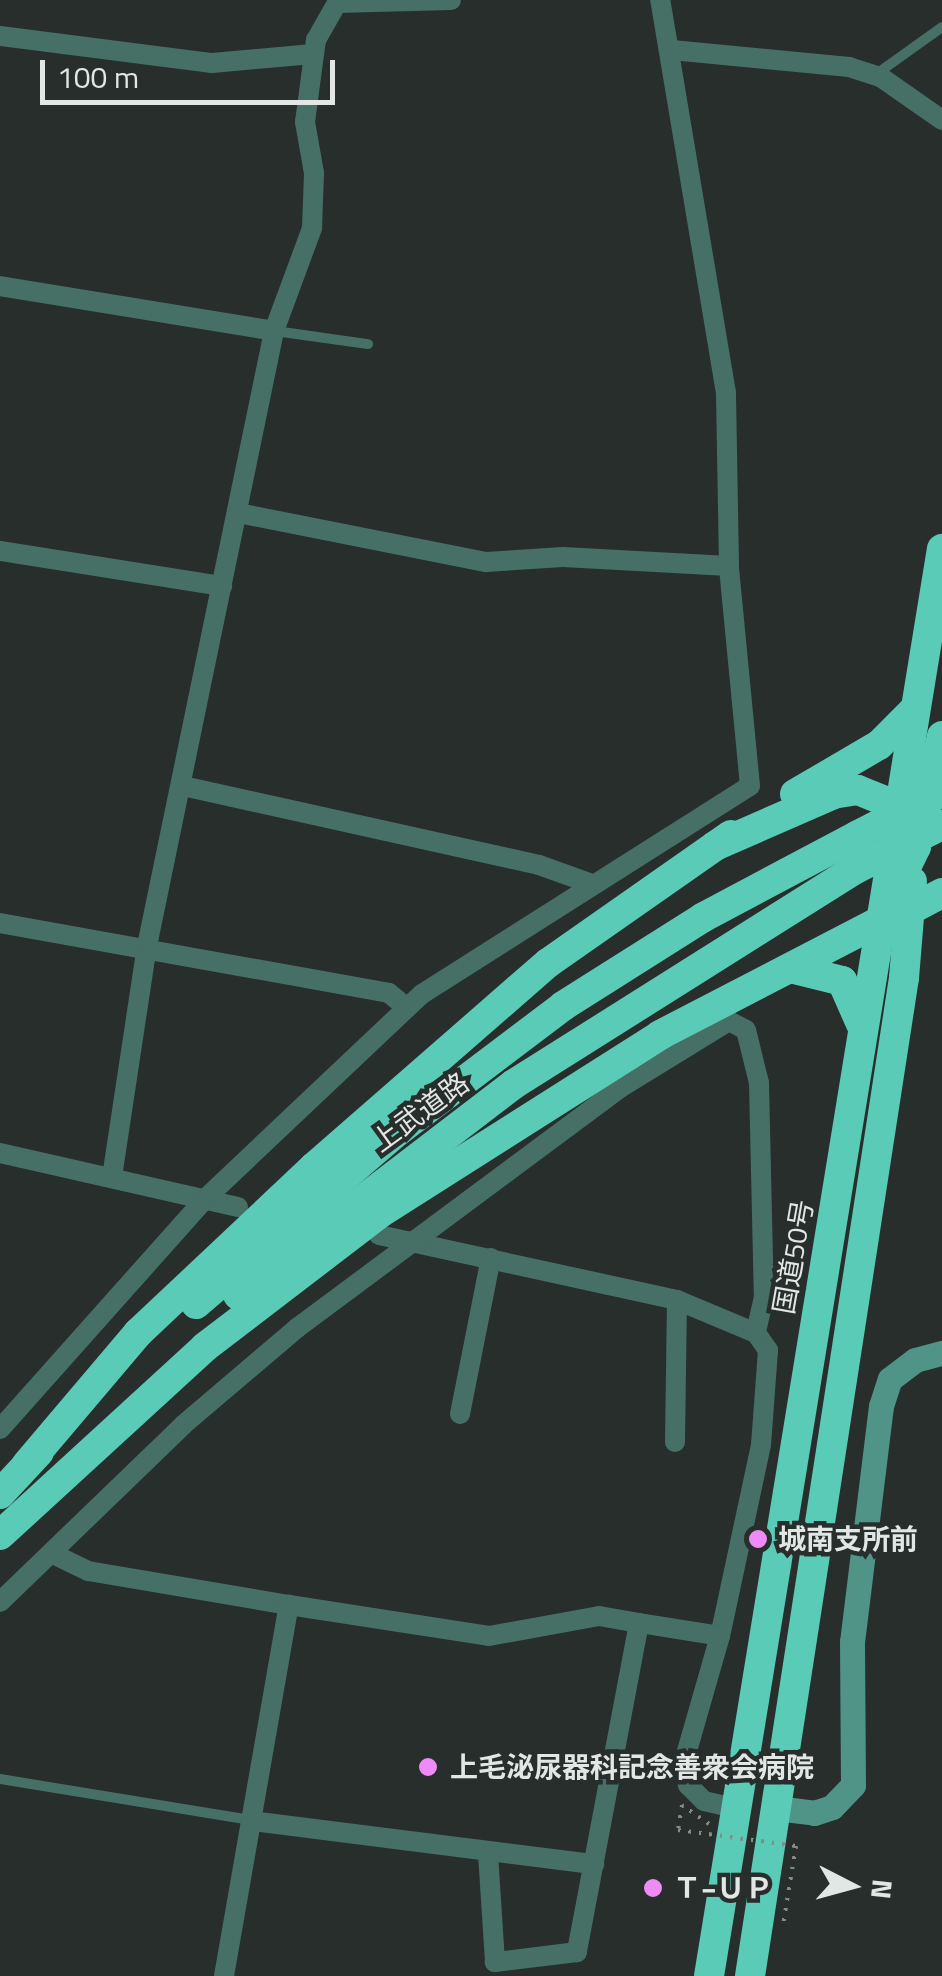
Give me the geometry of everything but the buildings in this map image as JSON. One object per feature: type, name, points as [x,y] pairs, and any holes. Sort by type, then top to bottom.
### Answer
[{"type":"highway","name":"国道50号","points":[[921,821],[915,709],[942,549]]},
{"type":"highway","points":[[28,1464],[129,1343],[314,1166],[548,963],[716,846],[879,745],[915,709]]},
{"type":"highway","name":"国道50号","points":[[709,1976],[722,1816],[862,1042],[894,916],[939,771],[942,736]]},
{"type":"highway","name":"上武道路","points":[[0,1494],[207,1294],[477,1068],[650,949],[858,836],[939,771]]},
{"type":"highway","points":[[716,846],[846,792],[871,792],[921,821]]},
{"type":"highway","name":"上武道路","points":[[0,1534],[135,1388],[315,1232],[570,1045],[854,870],[921,821]]},
{"type":"highway","points":[[0,1534],[145,1399],[329,1250],[528,1115],[660,1035],[942,893]]},
{"type":"highway","name":"国道50号","points":[[750,1976],[902,997],[894,916]]},
{"type":"highway","points":[[790,968],[842,982],[858,1007],[862,1042]]},
{"type":"street","points":[[112,1177],[147,946],[274,331],[312,228],[314,173],[305,122],[314,54],[336,1],[451,0]]},
{"type":"street","points":[[0,1429],[206,1198],[407,1008],[458,965],[750,786],[729,566],[726,393],[672,50],[660,0]]},
{"type":"street","points":[[0,36],[212,62],[314,54]]},
{"type":"street","points":[[672,50],[831,64],[874,76],[942,120]]},
{"type":"street","points":[[0,286],[274,331]]},
{"type":"street","points":[[238,514],[486,562],[563,557],[729,566]]},
{"type":"street","points":[[0,552],[222,586]]},
{"type":"street","points":[[183,786],[539,865],[592,884]]},
{"type":"street","points":[[0,923],[147,946],[389,993],[407,1008]]},
{"type":"street","points":[[0,1602],[183,1425],[411,1242],[637,1076],[736,1022],[746,1030],[759,1083],[764,1296],[756,1333]]},
{"type":"street","points":[[0,1154],[238,1207]]},
{"type":"street","points":[[380,1235],[676,1300],[756,1333],[768,1350],[770,1379],[720,1636],[684,1765],[688,1785],[722,1816]]},
{"type":"street","points":[[460,1414],[491,1258]]},
{"type":"street","points":[[675,1442],[676,1300]]},
{"type":"street","points":[[776,1808],[814,1813],[832,1807],[853,1786],[852,1642],[881,1406],[890,1379],[914,1360],[942,1352]]},
{"type":"street","points":[[53,1554],[88,1571],[489,1636],[598,1616],[720,1636]]},
{"type":"street","points":[[224,1976],[289,1605]]},
{"type":"street","points":[[488,1855],[493,1969],[577,1952],[639,1623]]},
{"type":"street","points":[[252,1821],[488,1855],[594,1864]]},
{"type":"lane","points":[[874,76],[942,27]]},
{"type":"lane","points":[[274,331],[368,344]]},
{"type":"lane","points":[[0,1779],[252,1821]]},
{"type":"path","points":[[722,1816],[682,1804],[678,1830],[796,1846],[783,1924]]},
{"type":"place","name":"城南支所前","points":[[758,1539]]},
{"type":"place","name":"上毛泌尿器科記念善衆会病院","points":[[428,1767]]},
{"type":"place","name":"Ｔ−ＵＰ","points":[[653,1888]]}]
